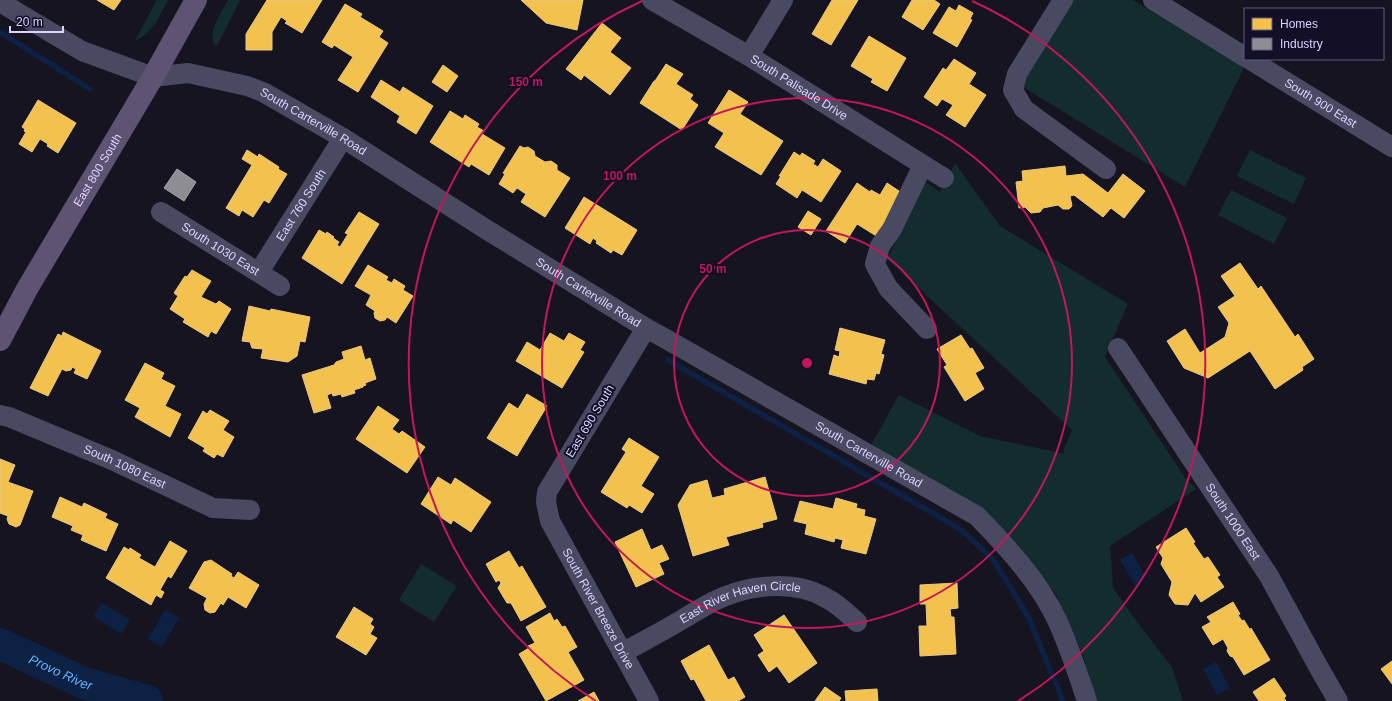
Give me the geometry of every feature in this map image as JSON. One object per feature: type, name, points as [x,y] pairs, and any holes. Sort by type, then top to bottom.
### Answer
[{"type":"main road","name":"East 800 South","points":[[0,340],[27,289],[153,77],[196,0]]},
{"type":"street","name":"South Palisade Drive","points":[[652,0],[749,56],[944,178]]},
{"type":"street","points":[[749,56],[783,0]]},
{"type":"street","points":[[1063,0],[1018,74],[1013,90],[1024,109],[1106,169]]},
{"type":"street","points":[[1153,0],[1244,56]]},
{"type":"street","name":"South Carterville Road","points":[[0,2],[82,51],[153,77],[188,73],[247,86],[263,92],[343,138],[489,231],[646,328],[977,516],[1009,549],[1037,585],[1057,619],[1072,656],[1087,701]]},
{"type":"street","name":"South 900 East","points":[[1251,60],[1392,147]]},
{"type":"street","name":"East 760 South","points":[[259,272],[343,138]]},
{"type":"street","points":[[923,165],[892,229],[880,246],[875,264],[888,288],[927,329]]},
{"type":"street","name":"South 1030 East","points":[[161,212],[280,286]]},
{"type":"street","name":"East 690 South","points":[[548,516],[546,502],[547,492],[646,328]]},
{"type":"street","name":"South 1000 East","points":[[1118,348],[1269,576],[1338,701]]},
{"type":"street","name":"South 1080 East","points":[[0,415],[9,417],[112,460],[213,508],[250,510]]},
{"type":"street","name":"South River Breeze Drive","points":[[548,516],[649,701]]},
{"type":"street","name":"East River Haven Circle","points":[[622,653],[724,596],[747,589],[765,586],[788,587],[813,592],[826,597],[842,608],[857,622]]},
{"type":"green space","points":[[157,0],[168,0],[151,29],[135,41]]},
{"type":"green space","points":[[228,0],[240,0],[217,46],[214,44],[213,38],[214,26]]},
{"type":"green space","points":[[1055,0],[1133,0],[1244,68],[1185,187],[1007,77]]},
{"type":"green space","points":[[1250,150],[1306,178],[1294,204],[1237,176]]},
{"type":"green space","points":[[955,163],[1000,226],[1128,304],[1105,357],[1186,479],[1196,489],[1110,546],[1113,588],[1172,667],[1183,701],[1095,701],[1083,655],[1055,593],[1002,529],[870,447],[899,395],[980,436],[1065,454],[1063,451],[1072,430],[887,259],[926,182],[940,192]]},
{"type":"green space","points":[[1231,190],[1287,218],[1274,244],[1218,215]]},
{"type":"green space","points":[[421,564],[457,586],[434,622],[399,600]]},
{"type":"water","points":[[1132,553],[1146,577],[1135,585],[1120,560]]},
{"type":"water","points":[[102,603],[130,620],[121,634],[93,616]]},
{"type":"water","points":[[165,610],[179,618],[162,647],[148,639]]},
{"type":"water","points":[[1216,662],[1230,688],[1217,695],[1203,669]]},
{"type":"building: Homes","points":[[97,0],[121,0],[114,10]]},
{"type":"building: Homes","points":[[267,0],[322,0],[302,33],[285,23],[287,21],[281,17],[272,32],[272,50],[246,50],[246,34]]},
{"type":"building: Homes","points":[[521,0],[583,0],[577,30],[546,23]]},
{"type":"building: Homes","points":[[832,0],[858,0],[831,45],[812,34]]},
{"type":"building: Homes","points":[[912,0],[934,0],[940,4],[923,30],[902,17]]},
{"type":"building: Homes","points":[[345,4],[362,14],[360,17],[383,31],[379,37],[388,43],[358,92],[338,80],[353,57],[334,45],[332,48],[322,42]]},
{"type":"building: Homes","points":[[959,5],[973,13],[970,19],[972,20],[957,47],[933,33],[949,7],[956,11]]},
{"type":"building: Homes","points":[[602,23],[621,38],[610,52],[631,68],[610,95],[584,75],[581,80],[566,69]]},
{"type":"building: Homes","points":[[869,36],[906,58],[887,91],[871,82],[873,79],[851,66]]},
{"type":"building: Homes","points":[[954,59],[976,73],[969,84],[986,95],[965,127],[946,115],[953,105],[942,99],[937,106],[924,97],[943,68],[946,70]]},
{"type":"building: Homes","points":[[666,64],[683,74],[676,84],[693,95],[690,99],[698,105],[682,130],[640,103]]},
{"type":"building: Homes","points":[[443,65],[458,76],[447,92],[432,82]]},
{"type":"building: Homes","points":[[381,80],[400,92],[403,87],[433,106],[416,134],[397,122],[400,116],[371,97]]},
{"type":"building: Homes","points":[[729,90],[748,102],[740,114],[783,141],[761,175],[715,147],[724,133],[708,123]]},
{"type":"building: Homes","points":[[38,100],[76,123],[58,153],[47,146],[48,144],[40,139],[32,152],[19,144],[26,132],[22,127]]},
{"type":"building: Homes","points":[[450,111],[463,119],[465,115],[479,124],[477,127],[484,131],[482,134],[505,148],[489,175],[471,164],[469,167],[430,142]]},
{"type":"building: Homes","points":[[520,146],[524,148],[528,147],[534,151],[535,156],[545,162],[551,161],[557,165],[557,170],[570,178],[545,217],[521,202],[526,194],[517,188],[513,193],[499,184],[505,174],[503,173]]},
{"type":"building: Homes","points":[[247,150],[258,157],[259,154],[287,174],[269,203],[264,200],[253,217],[242,210],[239,216],[226,208],[252,165],[242,159]]},
{"type":"building: Homes","points":[[794,152],[800,156],[802,153],[815,161],[813,164],[818,167],[823,159],[841,171],[821,202],[802,190],[797,198],[776,184],[781,176],[779,176]]},
{"type":"building: Homes","points":[[1065,166],[1066,176],[1083,174],[1108,193],[1123,174],[1145,191],[1124,218],[1111,208],[1103,217],[1074,195],[1070,196],[1072,206],[1069,209],[1063,209],[1058,205],[1043,208],[1040,212],[1031,213],[1025,207],[1019,208],[1016,182],[1023,181],[1022,171]]},
{"type":"building: Homes","points":[[857,183],[870,192],[871,190],[880,195],[887,183],[905,195],[878,237],[857,224],[845,243],[826,231]]},
{"type":"building: Homes","points":[[584,197],[637,230],[622,255],[613,250],[611,253],[596,243],[597,241],[593,238],[590,244],[565,228]]},
{"type":"building: Homes","points":[[808,211],[821,219],[811,235],[798,227]]},
{"type":"building: Homes","points":[[359,212],[379,224],[342,284],[302,258],[319,230],[326,234],[327,232],[334,237],[333,238],[339,242],[337,245],[340,247],[348,234],[345,233]]},
{"type":"building: Homes","points":[[1240,263],[1258,289],[1261,286],[1295,337],[1298,334],[1314,359],[1302,367],[1303,370],[1275,389],[1250,351],[1208,378],[1184,368],[1167,341],[1185,329],[1200,353],[1225,337],[1229,323],[1218,307],[1235,296],[1221,276]]},
{"type":"building: Homes","points":[[368,265],[388,277],[386,280],[392,283],[394,279],[405,286],[403,290],[413,296],[396,323],[387,317],[385,320],[380,321],[375,318],[375,311],[366,305],[371,295],[355,286]]},
{"type":"building: Homes","points":[[192,270],[211,281],[201,297],[216,304],[219,301],[231,309],[216,334],[211,331],[208,337],[183,322],[185,319],[170,309],[178,296],[174,293],[185,276],[187,277]]},
{"type":"building: Homes","points":[[249,306],[310,317],[305,342],[300,341],[297,356],[288,362],[261,358],[263,349],[252,348],[250,342],[242,341]]},
{"type":"building: Homes","points":[[840,328],[885,340],[881,354],[884,355],[879,374],[876,373],[874,380],[867,379],[866,384],[829,374],[834,355],[839,357],[840,351],[835,350]]},
{"type":"building: Homes","points":[[63,332],[101,351],[87,379],[74,373],[76,369],[72,367],[71,370],[66,371],[62,369],[48,396],[30,388],[58,334],[62,336]]},
{"type":"building: Homes","points":[[550,333],[564,341],[569,333],[585,342],[580,350],[584,352],[562,388],[516,361],[527,342],[540,350]]},
{"type":"building: Homes","points":[[961,335],[970,349],[972,348],[984,368],[975,373],[984,389],[965,401],[944,367],[947,365],[937,349]]},
{"type":"building: Homes","points":[[361,346],[365,360],[370,358],[376,379],[365,383],[366,385],[363,387],[354,390],[355,393],[342,397],[341,394],[333,396],[332,393],[327,395],[331,408],[314,413],[302,375],[334,365],[336,362],[344,359],[342,352]]},
{"type":"building: Homes","points":[[145,363],[164,373],[161,379],[175,386],[165,406],[181,414],[170,437],[135,417],[140,408],[125,400]]},
{"type":"building: Homes","points":[[527,394],[547,406],[517,456],[487,438],[509,403],[518,409]]},
{"type":"building: Homes","points":[[378,406],[399,420],[392,429],[399,434],[402,431],[425,447],[407,473],[356,439]]},
{"type":"building: Homes","points":[[210,410],[229,421],[223,430],[234,437],[223,457],[217,454],[214,458],[203,451],[205,448],[188,438],[203,411],[207,414]]},
{"type":"building: Homes","points":[[629,438],[659,457],[641,486],[654,494],[642,513],[629,505],[627,508],[601,492],[626,452],[622,449]]},
{"type":"building: Homes","points":[[0,459],[15,465],[8,482],[33,491],[20,525],[16,527],[9,524],[7,519],[8,516],[0,513]]},
{"type":"building: Homes","points":[[438,477],[451,485],[455,478],[491,502],[471,532],[453,520],[451,524],[421,504]]},
{"type":"building: Homes","points":[[765,477],[777,519],[762,523],[763,527],[726,537],[729,545],[693,556],[678,505],[690,485],[707,480],[712,498],[725,495],[724,489]]},
{"type":"building: Homes","points":[[60,497],[82,507],[84,503],[107,514],[105,518],[118,524],[106,551],[81,540],[83,535],[71,530],[73,526],[52,517]]},
{"type":"building: Homes","points":[[836,498],[857,504],[856,508],[865,510],[864,516],[876,519],[866,554],[841,548],[843,540],[835,538],[834,542],[805,534],[807,524],[794,521],[800,501],[833,509]]},
{"type":"building: Homes","points":[[1186,528],[1195,542],[1193,543],[1204,559],[1208,557],[1220,575],[1217,577],[1224,587],[1201,602],[1195,593],[1188,605],[1175,604],[1169,595],[1172,582],[1161,564],[1163,558],[1156,547]]},
{"type":"building: Homes","points":[[642,529],[651,550],[662,545],[669,559],[659,563],[664,574],[636,587],[615,542]]},
{"type":"building: Homes","points":[[170,541],[187,551],[171,578],[168,576],[160,590],[164,592],[161,598],[156,595],[151,605],[106,578],[124,547],[129,550],[130,548],[141,555],[139,558],[155,567]]},
{"type":"building: Homes","points":[[509,551],[519,568],[522,566],[546,607],[521,621],[511,603],[507,603],[498,588],[501,583],[499,580],[496,582],[486,564]]},
{"type":"building: Homes","points":[[211,560],[232,574],[231,576],[234,578],[238,572],[259,585],[246,608],[228,597],[223,605],[221,603],[215,612],[210,613],[205,610],[204,604],[207,598],[189,588],[204,562]]},
{"type":"building: Homes","points":[[957,583],[958,608],[950,609],[951,617],[954,617],[956,654],[920,656],[919,626],[927,626],[926,604],[920,604],[920,585]]},
{"type":"building: Homes","points":[[1233,602],[1240,614],[1238,615],[1242,621],[1244,620],[1250,630],[1251,628],[1270,660],[1244,675],[1233,657],[1230,656],[1227,651],[1228,648],[1223,639],[1213,645],[1202,627],[1211,622],[1207,617]]},
{"type":"building: Homes","points":[[354,607],[373,619],[370,624],[374,627],[370,634],[377,638],[366,655],[336,637]]},
{"type":"building: Homes","points":[[550,613],[554,621],[557,619],[562,627],[565,626],[577,647],[568,652],[584,680],[546,701],[519,654],[529,648],[528,646],[535,643],[526,627]]},
{"type":"building: Homes","points":[[784,615],[817,663],[789,683],[777,666],[769,672],[758,655],[764,651],[754,635]]},
{"type":"building: Homes","points":[[709,645],[728,680],[734,677],[745,697],[738,701],[706,701],[694,679],[691,680],[681,661]]},
{"type":"building: Homes","points":[[1392,661],[1392,684],[1381,669]]},
{"type":"building: Homes","points":[[1274,678],[1286,696],[1284,698],[1286,701],[1259,701],[1253,692]]},
{"type":"building: Homes","points":[[825,687],[841,698],[839,701],[815,701]]},
{"type":"building: Homes","points":[[877,689],[878,701],[846,701],[845,691]]},
{"type":"building: Homes","points":[[594,692],[599,701],[578,701]]},
{"type":"building: Industry","points":[[177,169],[196,182],[184,201],[164,188]]},
{"type":"waterway","points":[[0,32],[90,89]]},
{"type":"waterway","points":[[668,360],[960,529],[993,559],[1029,618],[1063,701]]},
{"type":"waterway","name":"Provo River","points":[[0,644],[84,683],[147,701]]}]
